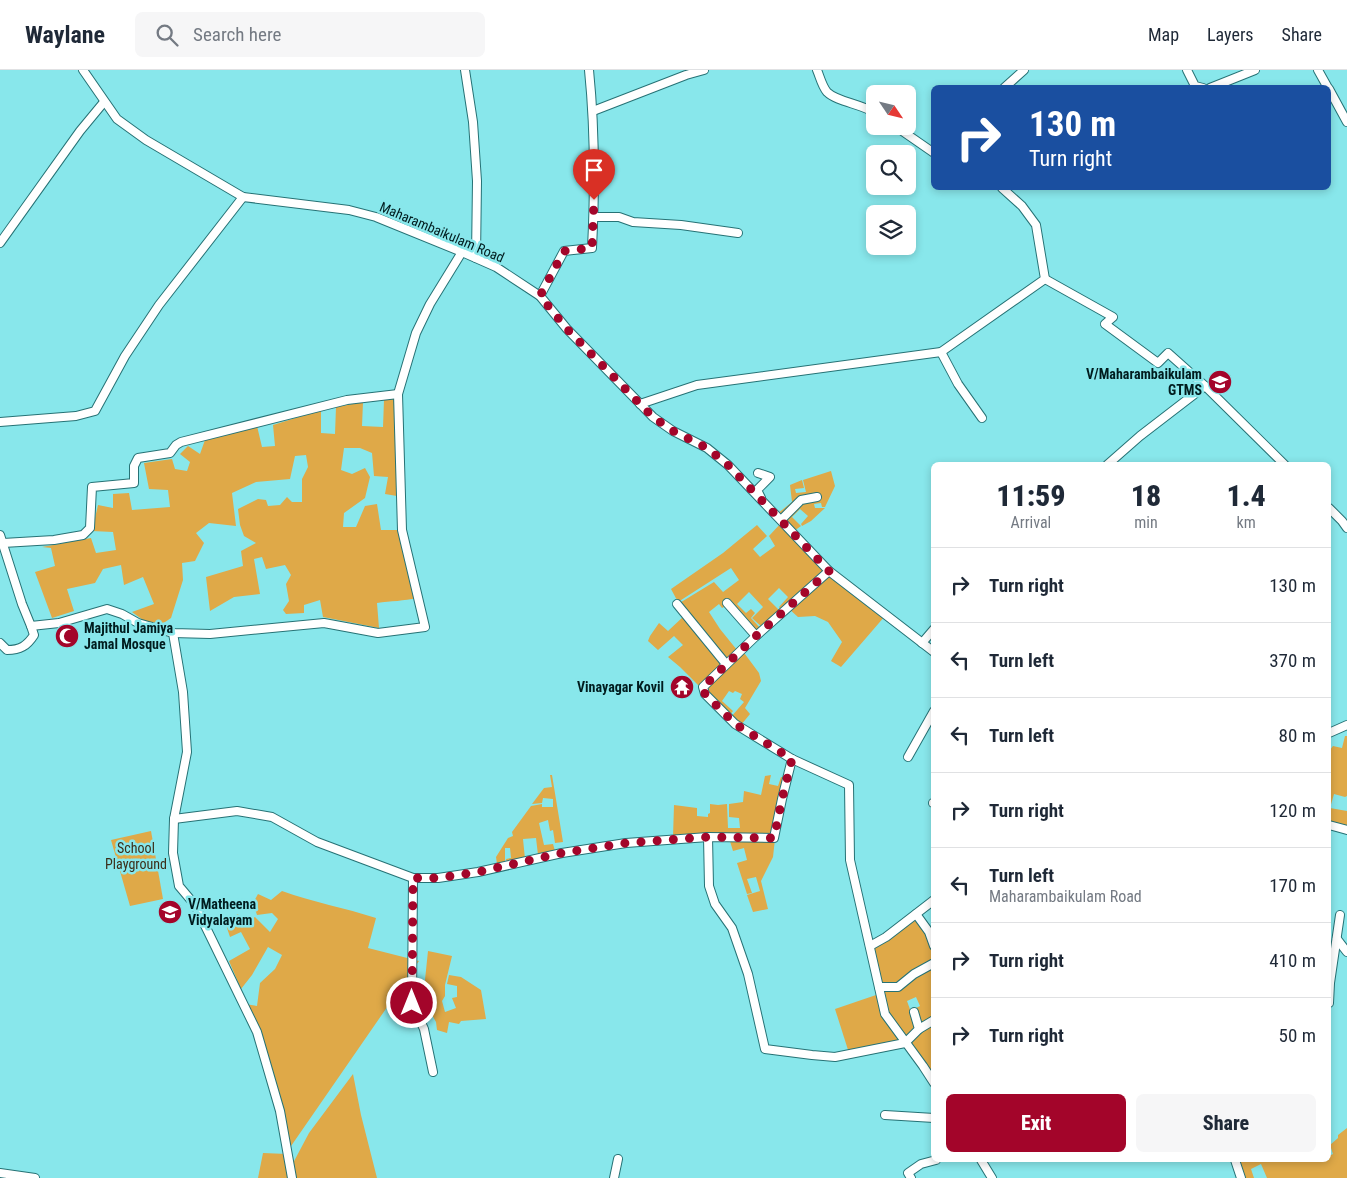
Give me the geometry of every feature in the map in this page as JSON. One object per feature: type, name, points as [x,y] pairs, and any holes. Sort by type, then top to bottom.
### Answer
[{"type":"street","name":"Maharambaikulam Road","points":[[82,70],[117,119],[146,140],[243,197],[349,210],[376,216],[476,258],[496,268],[540,296],[567,329],[653,417],[673,431],[707,448],[728,465],[835,572],[931,650]]},
{"type":"street","points":[[465,70],[473,122],[477,181],[476,258]]},
{"type":"street","points":[[540,296],[564,251],[592,248],[594,217],[593,111],[589,70]]},
{"type":"street","points":[[593,111],[686,74],[704,70]]},
{"type":"street","points":[[817,70],[826,90],[832,96],[866,107]]},
{"type":"street","points":[[1007,85],[1024,70]]},
{"type":"street","points":[[1187,70],[1195,85]]},
{"type":"street","points":[[1218,85],[1255,70]]},
{"type":"street","points":[[1318,70],[1326,85]]},
{"type":"street","points":[[1331,93],[1347,122]]},
{"type":"street","points":[[0,243],[80,132],[104,102]]},
{"type":"street","points":[[909,135],[931,150]]},
{"type":"street","points":[[1004,190],[1022,206],[1036,225],[1044,279]]},
{"type":"street","points":[[0,422],[76,416],[95,411],[125,356],[159,305],[243,197]]},
{"type":"street","points":[[594,217],[620,216],[633,222],[681,225],[738,233]]},
{"type":"street","points":[[31,626],[59,623],[107,609],[122,614],[138,623],[173,634],[210,634],[324,623],[378,633],[425,627],[402,530],[398,394],[416,333],[430,304],[462,252]]},
{"type":"street","points":[[640,404],[696,385],[941,352],[1044,279]]},
{"type":"street","points":[[1044,279],[1113,317],[1105,324],[1158,364],[1168,353],[1205,386],[1282,462]]},
{"type":"street","points":[[941,352],[958,384],[982,418]]},
{"type":"street","points":[[1110,462],[1140,436],[1205,386]]},
{"type":"street","points":[[0,644],[7,650],[16,650],[29,644],[34,635],[22,604],[2,539],[54,540],[83,535],[90,528],[92,487],[134,483],[134,466],[138,458],[170,453],[181,442],[346,400],[398,394]]},
{"type":"street","points":[[758,473],[770,476],[757,490],[762,500]]},
{"type":"street","points":[[781,520],[801,500],[817,498]]},
{"type":"street","points":[[1331,510],[1347,528]]},
{"type":"street","points":[[835,572],[756,636],[703,687],[705,694],[735,724],[792,759],[849,785],[850,860],[885,1014],[931,1078]]},
{"type":"street","points":[[728,602],[756,636]]},
{"type":"street","points":[[677,604],[726,664]]},
{"type":"street","points":[[922,643],[931,632]]},
{"type":"street","points":[[173,634],[183,692],[187,752],[174,819],[173,853],[179,886],[195,905],[257,1032],[280,1111],[292,1178]]},
{"type":"street","points":[[908,756],[931,717]]},
{"type":"street","points":[[1331,731],[1347,725]]},
{"type":"street","points":[[174,819],[237,811],[272,818],[317,842],[413,878],[438,878],[478,872],[562,853],[626,843],[708,837],[774,838],[792,759]]},
{"type":"street","points":[[1331,826],[1347,830]]},
{"type":"street","points":[[708,837],[708,886],[715,904],[732,928],[748,974],[766,1048],[812,1055],[835,1056],[905,1043],[919,1029],[931,1022]]},
{"type":"street","points":[[413,878],[412,1003],[424,1029],[433,1072]]},
{"type":"street","points":[[870,946],[886,937],[931,902]]},
{"type":"street","points":[[916,914],[931,938]]},
{"type":"street","points":[[1331,977],[1340,915]]},
{"type":"street","points":[[1337,939],[1347,952]]},
{"type":"street","points":[[879,987],[898,987],[914,974],[931,965]]},
{"type":"street","points":[[914,1012],[919,1029]]},
{"type":"street","points":[[886,1115],[931,1118]]},
{"type":"street","points":[[614,1178],[618,1159]]},
{"type":"street","points":[[911,1178],[908,1173],[921,1164],[931,1161]]},
{"type":"street","points":[[982,1162],[992,1178]]},
{"type":"street","points":[[1236,1162],[1241,1178]]},
{"type":"street","points":[[0,1173],[35,1178]]},
{"type":"green space","points":[[394,399],[397,496],[385,494],[388,477],[374,476],[372,453],[360,448],[344,448],[341,470],[352,474],[365,468],[370,477],[365,498],[344,513],[343,527],[356,527],[365,506],[377,504],[381,530],[398,530],[417,598],[377,603],[379,628],[323,617],[320,600],[304,605],[304,613],[286,614],[283,610],[289,601],[286,584],[291,575],[285,565],[266,569],[262,557],[254,559],[260,594],[234,597],[210,611],[206,577],[243,566],[241,551],[256,543],[244,536],[240,525],[238,509],[258,499],[266,500],[268,506],[280,505],[287,497],[292,502],[302,502],[302,479],[308,467],[306,455],[295,456],[290,479],[256,482],[232,493],[236,526],[209,523],[196,533],[204,543],[195,561],[182,563],[183,580],[171,618],[162,624],[147,623],[132,612],[154,604],[143,577],[124,585],[121,565],[103,569],[95,583],[67,589],[74,611],[52,618],[35,572],[55,566],[51,548],[42,547],[91,538],[96,553],[116,550],[113,532],[92,531],[98,505],[113,508],[113,494],[129,493],[132,510],[170,507],[168,490],[149,489],[144,463],[172,459],[175,469],[187,471],[190,462],[180,454],[188,446],[200,454],[205,440],[257,426],[262,447],[275,446],[273,425],[321,410],[321,433],[335,434],[336,407],[363,402],[362,426],[383,427],[384,400]]},
{"type":"green space","points":[[831,471],[835,486],[825,507],[822,507],[821,503],[814,504],[815,508],[825,508],[811,521],[802,526],[801,524],[808,516],[800,509],[792,517],[801,526],[794,531],[783,520],[800,500],[781,519],[777,514],[792,502],[790,485],[802,480],[804,488],[795,489],[796,493],[806,492],[803,480]]},
{"type":"green space","points":[[782,522],[827,570],[781,610],[779,607],[788,597],[779,588],[768,599],[780,611],[763,628],[752,618],[763,607],[749,592],[737,604],[746,613],[751,609],[755,613],[751,618],[761,629],[756,634],[726,606],[722,608],[719,604],[709,612],[737,650],[726,662],[678,604],[714,582],[723,592],[739,580],[731,568],[678,602],[671,589],[723,553],[757,525],[767,536],[753,549],[760,557],[775,546],[769,536]]},
{"type":"green space","points":[[829,572],[885,616],[841,667],[831,661],[842,642],[828,622],[815,616],[798,617],[788,608]]},
{"type":"green space","points":[[684,616],[723,664],[700,687],[668,657],[683,645],[674,636],[658,650],[648,641],[659,623],[668,631]]},
{"type":"green space","points":[[742,650],[759,673],[761,681],[745,708],[750,714],[741,725],[731,717],[744,702],[740,699],[742,694],[729,691],[722,701],[733,711],[729,716],[706,693],[704,687]]},
{"type":"green space","points":[[1345,736],[1347,736],[1347,796],[1334,794],[1331,804],[1331,748],[1333,746],[1342,748]]},
{"type":"green space","points":[[550,775],[552,775],[563,842],[555,843],[553,830],[550,831],[548,820],[539,823],[544,845],[553,844],[555,851],[526,859],[526,857],[538,855],[536,838],[523,839],[525,859],[507,862],[506,859],[511,858],[510,848],[505,848],[505,862],[497,864],[496,857],[508,838],[513,836],[512,832],[531,806],[542,804],[542,807],[553,807],[553,799],[543,798],[542,803],[532,804],[544,788],[552,787]]},
{"type":"green space","points":[[771,775],[769,784],[778,786],[781,777],[785,778],[774,835],[673,837],[674,805],[697,808],[697,816],[708,817],[710,804],[727,804],[728,828],[740,828],[739,818],[729,817],[729,804],[743,802],[744,791],[761,795],[765,776]]},
{"type":"green space","points":[[1331,808],[1347,811],[1347,828],[1331,824]]},
{"type":"green space","name":"School Playground","points":[[151,831],[163,899],[130,906],[111,840]]},
{"type":"green space","points":[[729,838],[775,839],[773,857],[761,881],[768,909],[753,912],[747,895],[760,891],[756,877],[747,879],[752,893],[747,894],[737,863],[747,860],[744,848],[733,851]]},
{"type":"green space","points":[[282,891],[376,918],[368,948],[419,961],[289,1149],[245,1004],[257,1006],[260,983],[275,969],[282,955],[268,947],[252,975],[241,989],[229,961],[250,949],[241,932],[230,937],[225,922],[238,914],[244,923],[255,917],[270,932],[278,919],[272,913],[257,915],[253,903],[258,894],[271,900]]},
{"type":"green space","points":[[915,916],[931,942],[931,964],[898,986],[880,986],[872,946]]},
{"type":"green space","points":[[428,951],[452,956],[445,985],[445,996],[442,1001],[445,1012],[456,1008],[452,998],[457,997],[457,986],[447,984],[449,975],[461,977],[481,990],[486,1019],[461,1021],[459,1024],[449,1022],[447,1033],[437,1030],[436,1022],[423,999]]},
{"type":"green space","points":[[931,967],[931,1021],[919,1027],[912,1010],[920,1006],[916,997],[907,1001],[917,1029],[905,1042],[890,1022],[880,989],[899,988]]},
{"type":"green space","points":[[879,994],[903,1043],[849,1053],[835,1009]]},
{"type":"green space","points":[[931,1024],[931,1076],[906,1044]]},
{"type":"green space","points":[[353,1074],[377,1178],[295,1178],[292,1165],[309,1133]]},
{"type":"green space","points":[[1347,1128],[1347,1178],[1267,1178],[1261,1164],[1251,1169],[1254,1178],[1242,1178],[1238,1162],[1331,1162],[1331,1155],[1333,1154],[1331,1144],[1338,1138],[1338,1135]]},
{"type":"green space","points":[[263,1153],[287,1154],[293,1178],[258,1178]]},
{"type":"place","name":"V/Maharambaikulam GTMS","points":[[1220,382]]},
{"type":"place","name":"Majithul Jamiya Jamal Mosque","points":[[67,636]]},
{"type":"place","name":"Vinayagar Kovil","points":[[682,687]]},
{"type":"place","name":"V/Matheena Vidyalayam","points":[[170,912]]},
{"type":"route","points":[[412,1003],[413,878],[438,878],[478,872],[562,853],[626,843],[708,837],[774,838],[792,759],[735,724],[705,694],[703,687],[756,636],[829,571],[728,465],[707,448],[673,431],[653,417],[567,329],[540,296],[564,251],[592,248],[594,200]]}]
